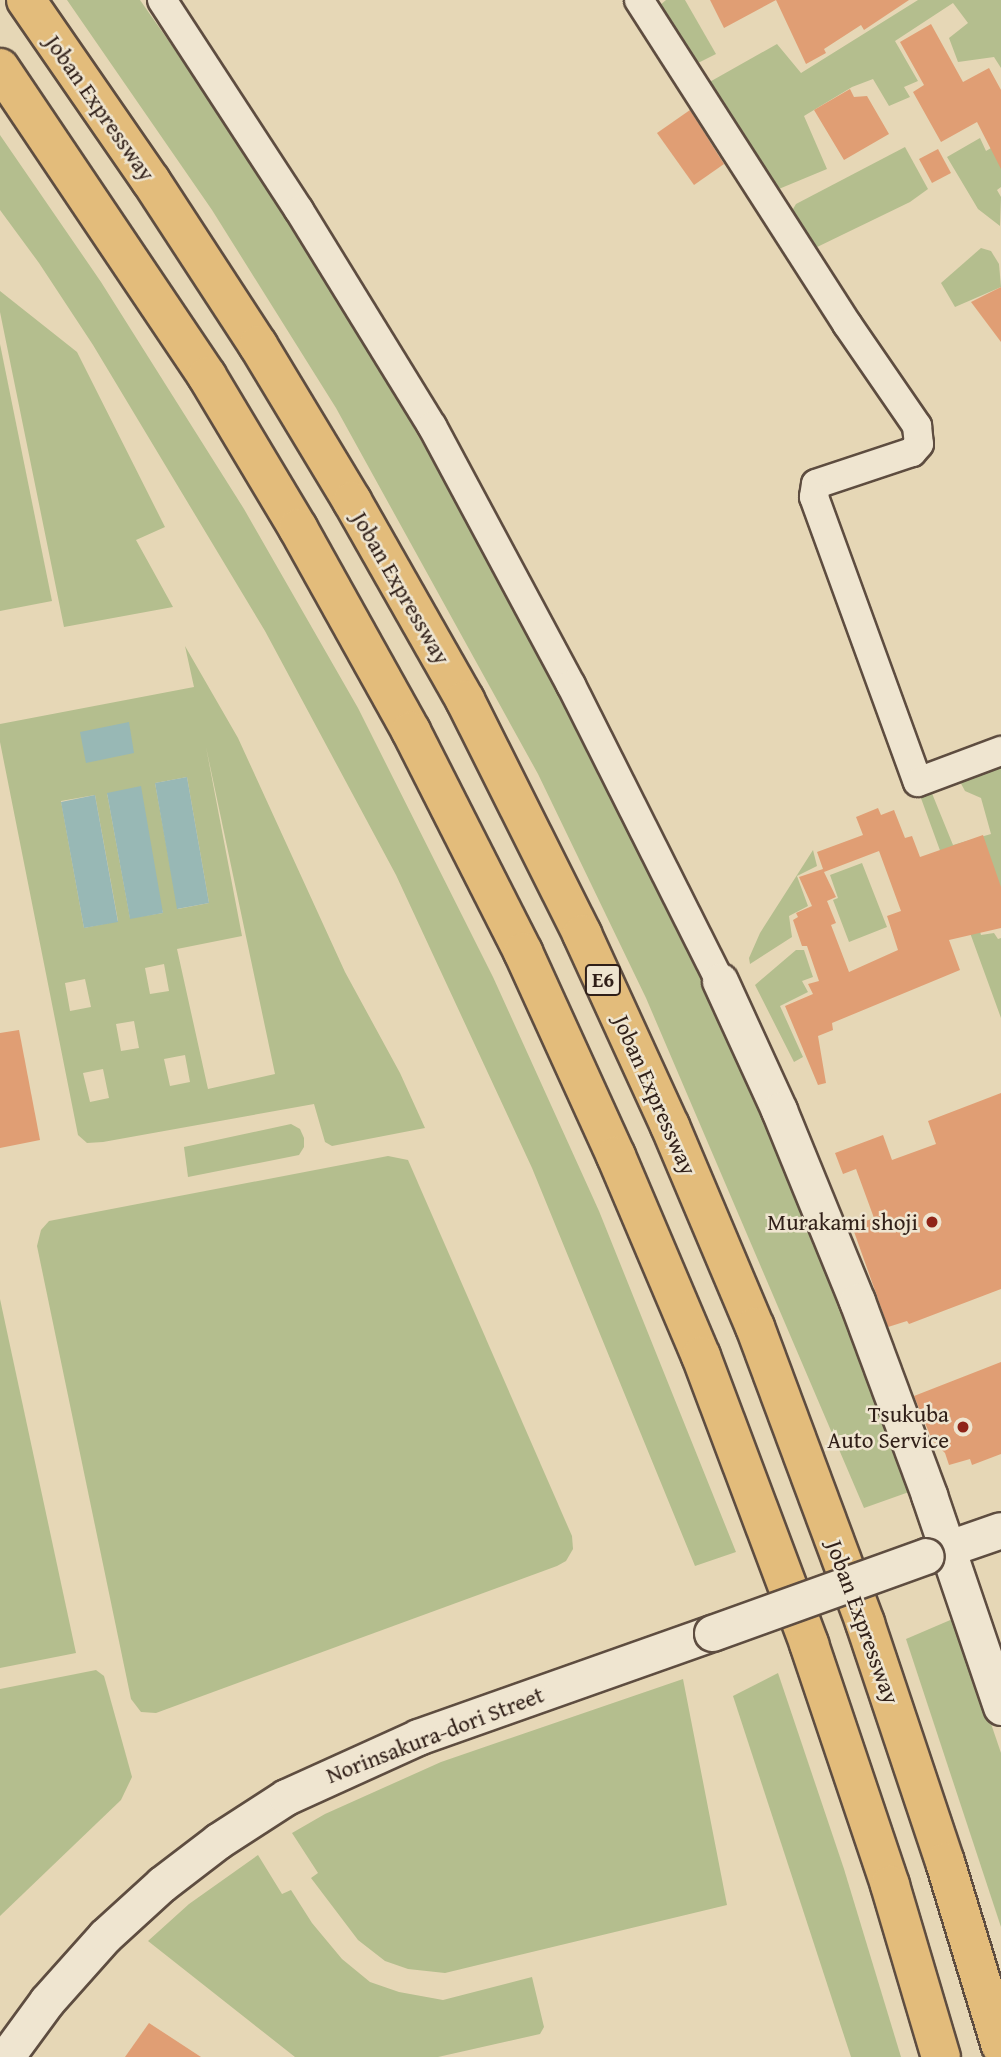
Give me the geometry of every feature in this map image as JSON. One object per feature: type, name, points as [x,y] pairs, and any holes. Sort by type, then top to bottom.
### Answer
[{"type":"highway","name":"Joban Expressway","points":[[26,0],[151,181],[258,345],[339,479],[465,700],[582,934],[670,1126],[760,1340],[870,1636],[945,1862],[1001,2046]]},
{"type":"highway","points":[[0,68],[200,365],[298,528],[411,731],[523,952],[616,1156],[701,1356],[809,1644],[890,1885],[941,2057]]},
{"type":"street","points":[[162,0],[299,209],[432,426],[571,685],[720,981],[779,1110],[857,1301],[937,1552],[1001,1707]]},
{"type":"street","points":[[639,0],[840,313],[917,426],[919,444],[912,452],[816,484],[814,497],[918,782],[1001,751]]},
{"type":"street","name":"Norinsakura-dori Street","points":[[6,2057],[47,2001],[105,1936],[162,1884],[218,1840],[286,1797],[418,1737],[1001,1530]]},
{"type":"green space","points":[[67,0],[140,0],[266,180],[386,379],[552,671],[585,747],[736,1046],[833,1278],[909,1492],[864,1508],[646,998],[538,774],[336,408],[212,210]]},
{"type":"green space","points":[[666,0],[685,0],[716,54],[698,63],[659,6]]},
{"type":"green space","points":[[918,0],[1001,0],[1001,68],[994,57],[958,62],[949,38],[968,23],[953,3],[895,41],[918,81],[904,87],[910,97],[889,106],[873,79],[852,87],[804,116],[827,169],[774,191],[706,84],[777,44],[801,73]]},
{"type":"green space","points":[[0,135],[101,282],[244,509],[358,708],[493,977],[599,1211],[736,1552],[695,1566],[532,1168],[396,875],[265,631],[93,345],[0,210]]},
{"type":"green space","points":[[980,138],[986,151],[1001,142],[1001,187],[997,190],[1001,197],[1000,226],[978,209],[947,157]]},
{"type":"green space","points":[[905,147],[928,189],[910,202],[813,249],[790,214],[796,204]]},
{"type":"green space","points":[[981,248],[991,251],[999,264],[1001,287],[955,307],[941,283]]},
{"type":"green space","points":[[0,291],[77,352],[165,527],[136,540],[173,607],[64,627],[0,312]]},
{"type":"green space","points":[[0,344],[52,601],[0,611]]},
{"type":"green space","points":[[185,646],[238,738],[345,972],[400,1073],[425,1128],[332,1146],[325,1142],[314,1104],[103,1142],[87,1143],[78,1135],[0,742],[0,724],[194,687]],"holes":[[[206,747],[275,1074],[208,1089],[177,949],[242,936]],[[187,777],[209,903],[178,909],[155,783]],[[107,793],[163,912],[130,918]],[[95,795],[118,921],[84,928],[61,801]],[[164,964],[169,991],[150,994],[145,968]],[[85,979],[91,1007],[70,1011],[65,983]],[[134,1021],[139,1048],[121,1051],[116,1024]],[[185,1055],[190,1082],[170,1086],[164,1059]],[[103,1069],[109,1098],[90,1102],[83,1073]]]},
{"type":"green space","points":[[1001,763],[1001,900],[976,917],[981,935],[994,933],[998,939],[1001,938],[1001,1018],[918,790],[929,786],[953,845],[991,834],[981,798],[965,791],[958,778]]},
{"type":"green space","points":[[813,850],[817,866],[797,876],[808,906],[789,916],[792,937],[750,964],[749,958],[760,933]]},
{"type":"green space","points":[[862,863],[887,927],[849,942],[833,900],[838,898],[830,875]]},
{"type":"green space","points":[[796,950],[804,950],[813,977],[802,981],[808,992],[780,1006],[803,1057],[794,1062],[755,985]]},
{"type":"green space","points":[[291,1124],[300,1129],[304,1138],[304,1147],[299,1155],[188,1177],[184,1147]]},
{"type":"green space","points":[[388,1156],[408,1160],[572,1536],[573,1549],[566,1561],[557,1566],[156,1713],[141,1712],[131,1699],[37,1246],[41,1230],[49,1221]]},
{"type":"green space","points":[[0,1299],[76,1653],[0,1668]]},
{"type":"green space","points":[[955,1618],[1001,1753],[1001,1927],[906,1639]]},
{"type":"green space","points":[[96,1670],[104,1676],[132,1777],[121,1800],[0,1916],[0,1689]]},
{"type":"green space","points":[[778,1673],[844,1869],[901,2057],[851,2057],[733,1696]]},
{"type":"green space","points":[[683,1679],[727,1905],[445,1973],[408,1969],[385,1961],[358,1940],[311,1878],[318,1873],[292,1833],[325,1814],[441,1762]]},
{"type":"green space","points":[[258,1855],[282,1894],[291,1890],[312,1923],[342,1959],[370,1982],[399,1992],[443,2000],[532,1977],[544,2027],[540,2034],[438,2057],[295,2057],[148,1941],[189,1904]]},
{"type":"water","points":[[129,722],[134,753],[86,763],[80,732]]},
{"type":"water","points":[[187,777],[209,903],[177,909],[155,783]]},
{"type":"water","points":[[141,786],[163,913],[130,919],[107,793]]},
{"type":"water","points":[[95,795],[118,922],[84,928],[61,802]]},
{"type":"building","points":[[710,0],[776,0],[724,28]]},
{"type":"building","points":[[776,0],[909,0],[864,30],[861,25],[824,49],[826,53],[806,64]]},
{"type":"building","points":[[931,24],[963,82],[989,68],[1001,90],[1001,169],[977,122],[941,142],[913,92],[924,85],[900,42]]},
{"type":"building","points":[[850,89],[854,97],[867,96],[889,134],[844,160],[814,110]]},
{"type":"building","points":[[690,110],[724,164],[694,185],[657,133]]},
{"type":"building","points":[[938,149],[951,173],[932,183],[919,159]]},
{"type":"building","points":[[1001,287],[1001,342],[971,302]]},
{"type":"building","points":[[878,808],[881,815],[894,810],[905,838],[912,836],[920,857],[983,835],[1001,887],[1001,928],[949,940],[960,970],[832,1023],[833,1030],[818,1036],[826,1083],[818,1085],[785,1006],[813,994],[808,984],[819,981],[807,946],[802,946],[793,920],[798,917],[796,913],[812,906],[799,877],[823,869],[817,852],[863,835],[856,817]],"holes":[[[879,851],[901,911],[887,916],[898,950],[849,972],[831,925],[836,923],[827,901],[836,897],[824,872]]]},
{"type":"building","points":[[19,1030],[40,1140],[0,1148],[0,1033]]},
{"type":"building","name":"Murakami shoji","points":[[1001,1093],[1001,1289],[909,1324],[907,1321],[888,1327],[852,1226],[874,1218],[856,1169],[843,1174],[835,1153],[883,1135],[892,1160],[936,1144],[928,1121]]},
{"type":"building","name":"Tsukuba Auto Service","points":[[1001,1362],[1001,1454],[972,1465],[970,1459],[949,1465],[945,1453],[932,1440],[914,1396]]},
{"type":"building","points":[[149,2023],[201,2057],[125,2057]]},
{"type":"place","name":"Murakami shoji","points":[[932,1222]]},
{"type":"place","name":"Tsukuba Auto Service","points":[[963,1427]]}]
